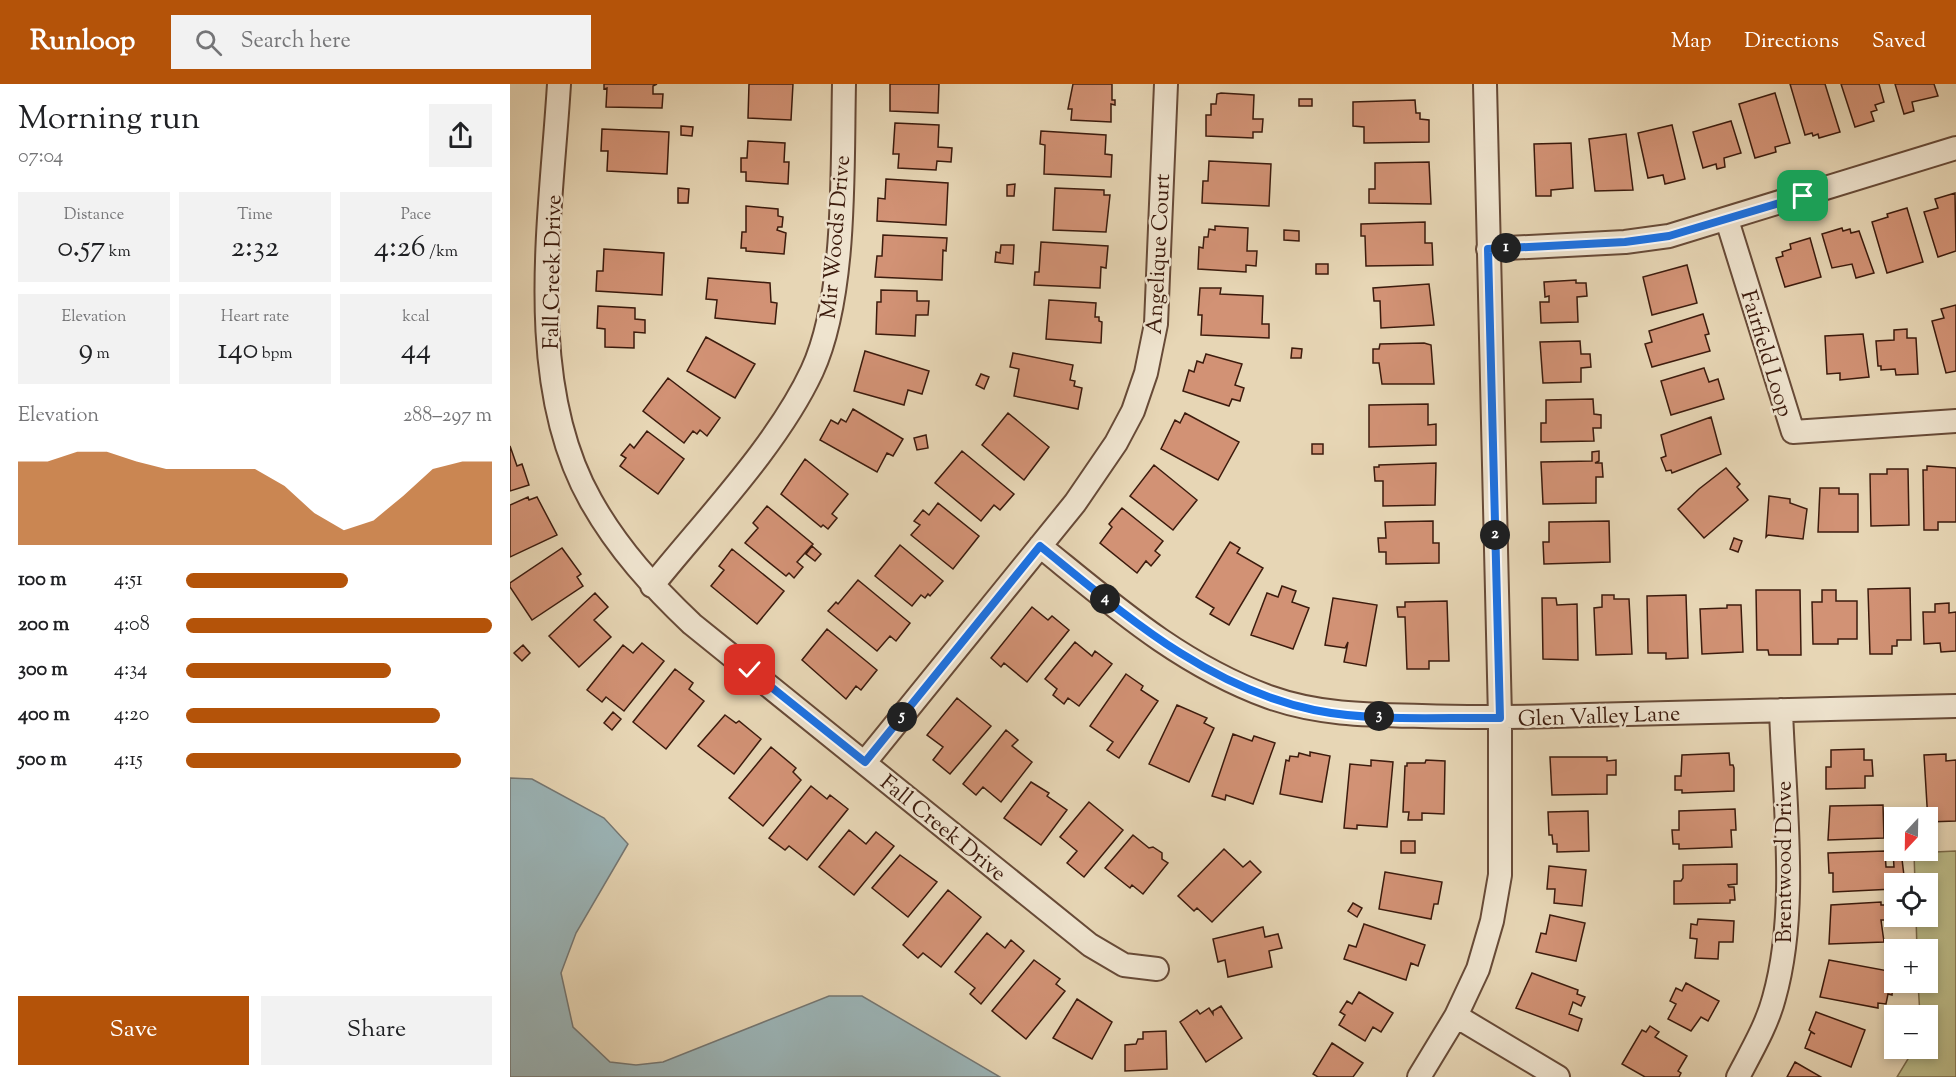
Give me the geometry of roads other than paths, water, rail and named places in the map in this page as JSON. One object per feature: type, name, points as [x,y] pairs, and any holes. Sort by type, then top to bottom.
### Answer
[{"type":"street","name":"Fall Creek Drive","points":[[559,84],[545,310],[549,368],[572,458],[590,500],[615,539],[652,586],[692,624],[1090,945],[1124,965],[1157,969]]},
{"type":"street","name":"Mir Woods Drive","points":[[652,586],[768,443],[797,401],[813,369],[827,326],[834,284],[842,191],[844,84]]},
{"type":"street","name":"Angelique Court","points":[[865,762],[1099,471],[1133,411],[1146,373],[1156,324],[1166,84]]},
{"type":"street","points":[[1419,1077],[1456,1016],[1481,960],[1492,921],[1500,875],[1500,718],[1485,84]]},
{"type":"street","points":[[1488,249],[1625,242],[1669,236],[1956,148]]},
{"type":"street","name":"Fairfield Loop","points":[[1727,220],[1793,432],[1956,421]]},
{"type":"street","name":"Glen Valley Lane","points":[[1040,546],[1144,630],[1183,656],[1225,679],[1271,697],[1314,710],[1361,715],[1500,718],[1956,706]]},
{"type":"street","name":"Brentwood Drive","points":[[1738,1077],[1774,1000],[1783,959],[1788,903],[1781,710]]},
{"type":"street","points":[[1456,1016],[1558,1077]]},
{"type":"water","points":[[510,778],[532,779],[604,818],[628,844],[576,933],[561,973],[573,1027],[610,1062],[636,1065],[663,1062],[829,996],[862,996],[1000,1077],[510,1077]]}]
